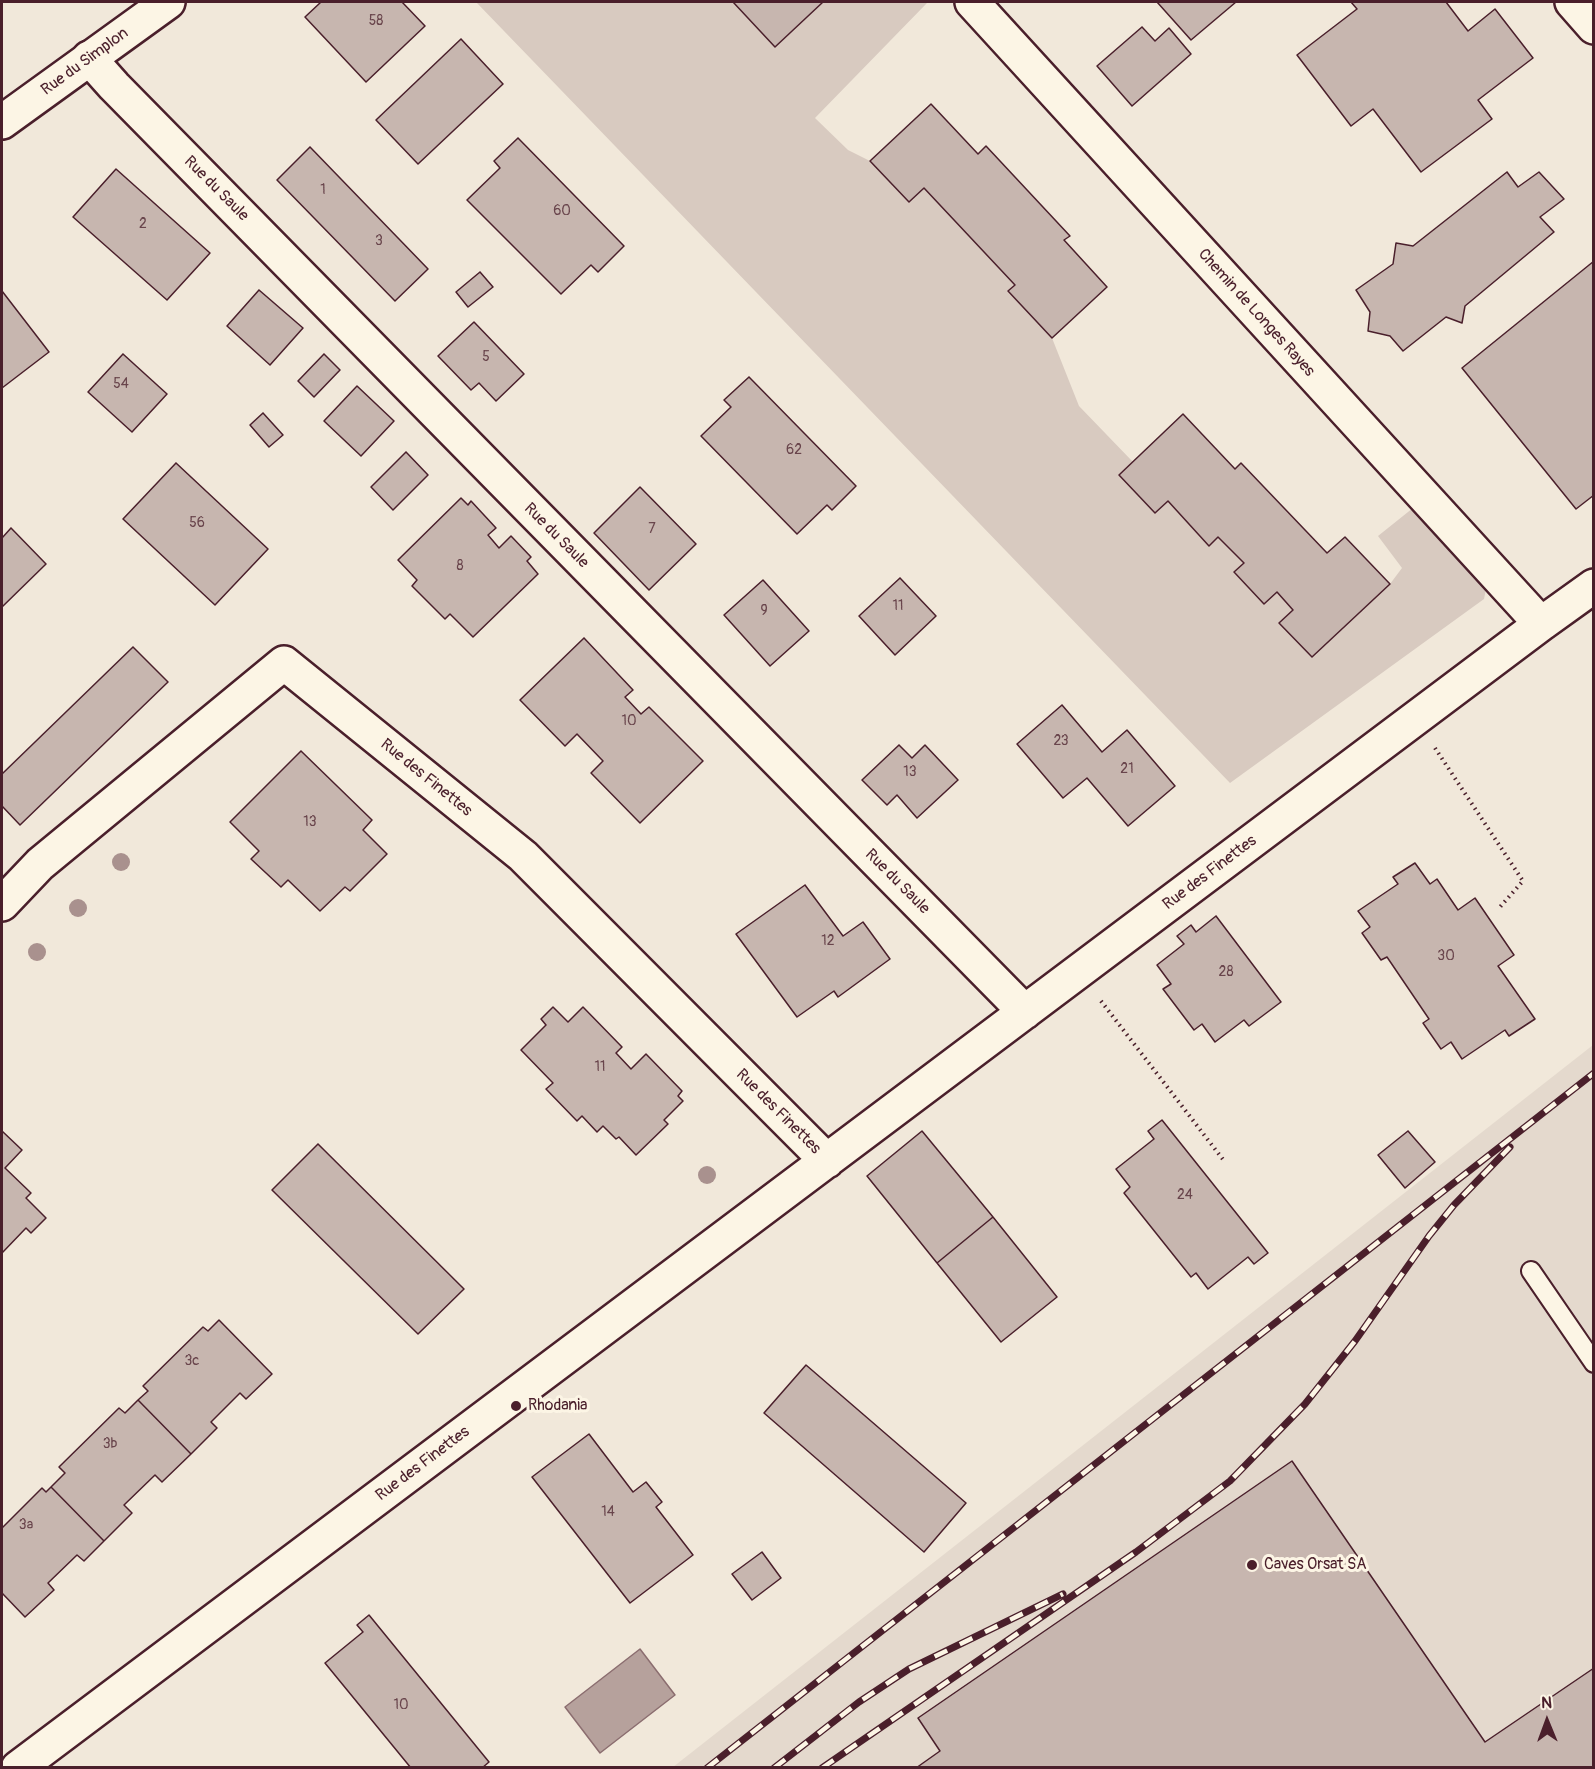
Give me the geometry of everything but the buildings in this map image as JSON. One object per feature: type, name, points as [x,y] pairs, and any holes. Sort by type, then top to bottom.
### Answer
[{"type":"street","name":"Rue du Simplon","points":[[2,122],[168,2]]},
{"type":"street","name":"Chemin de Longes Rayes","points":[[972,2],[1540,624]]},
{"type":"street","points":[[1572,2],[1593,27]]},
{"type":"street","name":"Rue du Saule","points":[[89,58],[1024,1012]]},
{"type":"street","name":"Rue des Finettes","points":[[18,1767],[1593,586]]},
{"type":"street","name":"Rue des Finettes","points":[[2,904],[40,864],[284,663],[523,856],[827,1161]]},
{"type":"lane","points":[[1531,1271],[1593,1363]]},
{"type":"path","points":[[1415,718],[1523,881],[1500,907]]},
{"type":"path","points":[[1078,972],[1225,1162]]},
{"type":"shaded area","points":[[476,2],[926,2],[815,118],[848,150],[870,161],[909,202],[924,188],[1015,285],[1008,291],[1052,338],[1079,406],[1133,462],[1119,475],[1155,513],[1168,501],[1209,545],[1218,537],[1244,563],[1234,573],[1264,604],[1277,592],[1293,610],[1279,623],[1312,657],[1390,584],[1402,568],[1378,536],[1413,508],[1486,589],[1484,599],[1230,783]]},
{"type":"shaded area","points":[[1593,1045],[1593,1767],[673,1767]]},
{"type":"shaded area","points":[[640,1649],[675,1695],[600,1753],[565,1707]]},
{"type":"railway","points":[[707,1768],[1594,1073]]},
{"type":"railway","points":[[822,1768],[1136,1552],[1230,1481],[1305,1404],[1355,1341],[1429,1236],[1454,1205],[1510,1147]]},
{"type":"railway","points":[[774,1768],[859,1702],[909,1669],[1063,1594]]},
{"type":"place","name":"Rhodania","points":[[516,1406]]},
{"type":"place","name":"Caves Orsat SA","points":[[1252,1565]]}]
